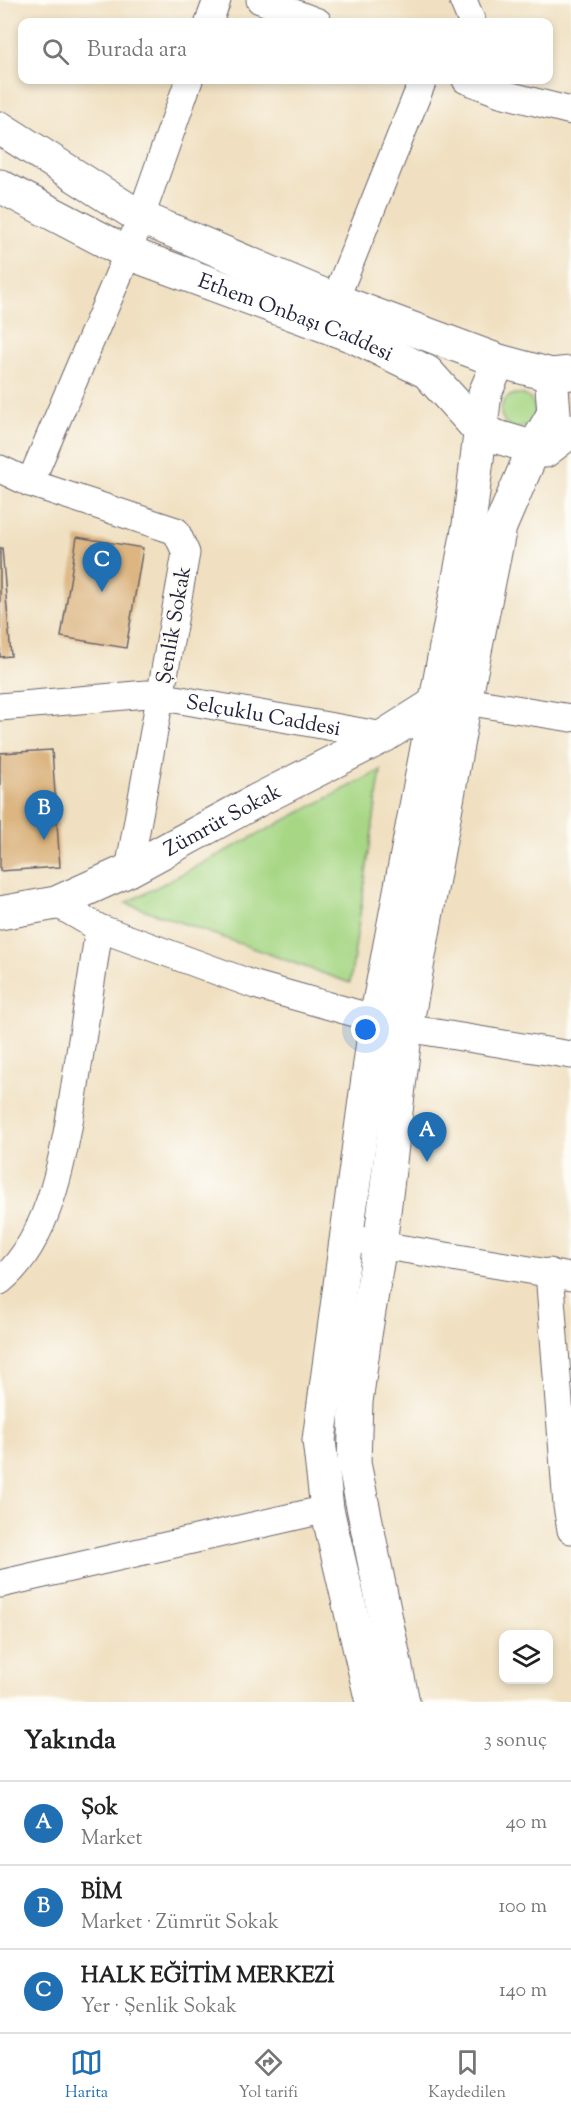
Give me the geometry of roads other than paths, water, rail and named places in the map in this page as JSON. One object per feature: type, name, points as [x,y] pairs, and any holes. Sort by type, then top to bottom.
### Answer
[{"type":"street","points":[[210,18],[217,0]]},
{"type":"street","points":[[260,0],[307,18]]},
{"type":"street","points":[[463,0],[470,18]]},
{"type":"street","points":[[30,483],[128,253],[188,84]]},
{"type":"street","points":[[335,300],[421,84]]},
{"type":"street","points":[[497,86],[571,111]]},
{"type":"street","name":"Ethem Onbaşı Caddesi","points":[[0,128],[140,217],[335,300],[499,361],[561,374]]},
{"type":"street","name":"Ethem Onbaşı Caddesi","points":[[0,186],[128,253],[353,336],[427,372],[480,432]]},
{"type":"street","points":[[403,1702],[354,1462],[356,1402],[380,1245],[406,1028],[451,702],[485,393],[499,361]]},
{"type":"street","points":[[372,1702],[327,1509],[319,1440],[345,1236],[376,1019],[451,702],[500,527],[534,448],[554,412],[561,374]]},
{"type":"street","points":[[480,432],[545,451],[571,430]]},
{"type":"street","name":"Şenlik Sokak","points":[[0,469],[30,483],[176,531],[186,553],[129,870]]},
{"type":"street","name":"Selçuklu Caddesi","points":[[0,707],[147,694],[384,736]]},
{"type":"street","points":[[451,702],[571,718]]},
{"type":"street","name":"Zümrüt Sokak","points":[[0,913],[56,903],[129,870],[256,801],[451,702]]},
{"type":"street","points":[[56,903],[99,928],[255,985],[376,1019]]},
{"type":"street","points":[[0,1281],[15,1269],[42,1224],[66,1146],[99,928]]},
{"type":"street","points":[[406,1028],[571,1054]]},
{"type":"street","points":[[345,1236],[380,1245],[560,1274],[567,1506],[571,1530]]},
{"type":"street","points":[[0,1584],[327,1509]]},
{"type":"place","name":"HALK EĞİTİM MERKEZİ","points":[[102,592]]},
{"type":"place","name":"BİM","points":[[44,840]]},
{"type":"place","name":"Şok","points":[[427,1162]]}]
